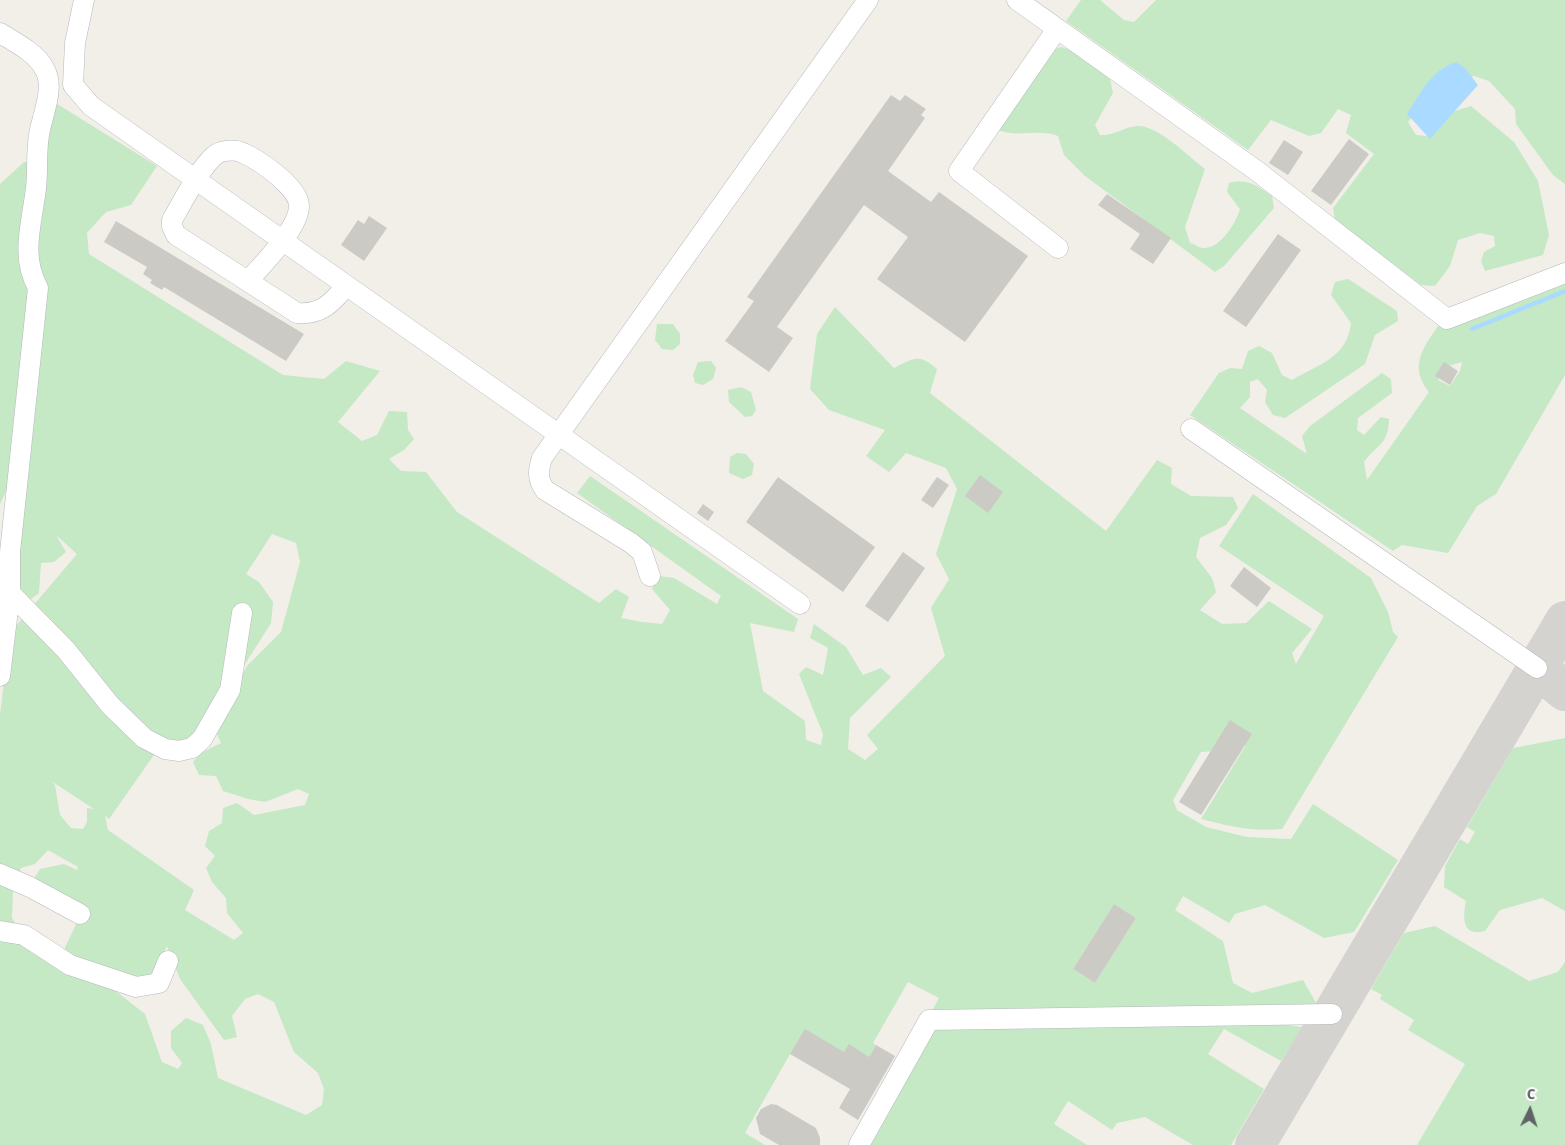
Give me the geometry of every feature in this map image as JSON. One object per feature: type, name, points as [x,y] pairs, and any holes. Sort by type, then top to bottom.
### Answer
[{"type":"lane","points":[[84,0],[75,43],[73,85],[91,106],[800,604]]},
{"type":"lane","points":[[650,576],[642,552],[631,543],[545,490],[539,482],[538,471],[542,458],[868,0]]},
{"type":"lane","points":[[1017,0],[1257,171],[1447,319],[1565,273]]},
{"type":"lane","points":[[1057,28],[959,170],[1058,248]]},
{"type":"lane","points":[[0,33],[36,57],[45,70],[50,84],[38,137],[36,187],[28,244],[29,273],[38,288],[10,552],[10,593],[0,676]]},
{"type":"lane","points":[[248,281],[282,241],[297,218],[300,205],[296,194],[279,176],[242,152],[228,150],[214,155],[172,220],[172,226],[176,235],[297,313],[307,314],[331,305],[346,286]]},
{"type":"lane","points":[[1191,429],[1537,668]]},
{"type":"lane","points":[[10,593],[66,650],[110,705],[144,738],[165,749],[179,751],[192,748],[202,739],[230,690],[242,613]]},
{"type":"lane","points":[[0,874],[30,887],[80,914]]},
{"type":"lane","points":[[0,931],[24,935],[70,965],[136,987],[158,983],[168,961]]},
{"type":"lane","points":[[859,1145],[929,1020],[1332,1014]]},
{"type":"green space","points":[[1081,0],[1100,0],[1124,20],[1134,22],[1156,0],[1565,0],[1565,184],[1553,175],[1516,124],[1515,109],[1489,81],[1474,76],[1436,90],[1408,122],[1416,135],[1426,136],[1442,115],[1471,106],[1514,142],[1538,181],[1549,235],[1543,255],[1485,271],[1481,261],[1484,252],[1495,246],[1494,236],[1480,233],[1458,240],[1450,266],[1435,286],[1421,285],[1335,220],[1333,208],[1374,154],[1346,133],[1351,115],[1338,109],[1321,133],[1309,136],[1271,120],[1248,150],[1066,21]]},
{"type":"green space","points":[[1061,47],[1074,51],[1110,79],[1113,93],[1095,125],[1100,135],[1137,126],[1145,127],[1164,136],[1205,169],[1185,227],[1190,243],[1202,248],[1215,245],[1231,228],[1240,209],[1227,192],[1229,183],[1247,182],[1272,196],[1274,208],[1224,266],[1215,272],[1085,176],[1064,155],[1058,136],[1042,133],[1011,133],[996,129],[1051,51]]},
{"type":"green space","points":[[54,102],[157,166],[131,205],[106,212],[87,233],[89,254],[283,375],[324,379],[346,361],[380,371],[338,422],[362,441],[377,435],[389,411],[407,412],[408,430],[414,439],[404,450],[389,459],[401,471],[426,472],[457,512],[599,603],[616,589],[629,597],[621,618],[662,624],[670,610],[652,589],[659,576],[674,578],[717,604],[721,596],[577,493],[590,476],[798,619],[794,632],[750,623],[763,691],[805,721],[806,740],[821,745],[823,734],[799,674],[806,667],[823,675],[828,648],[810,638],[814,624],[846,647],[863,675],[881,668],[891,677],[850,718],[848,749],[865,760],[878,749],[867,735],[945,656],[931,608],[949,579],[936,554],[957,489],[946,468],[906,453],[889,472],[866,456],[885,430],[829,410],[810,389],[817,334],[835,307],[894,368],[916,359],[921,359],[931,364],[937,369],[930,393],[1106,531],[1157,460],[1172,468],[1171,484],[1191,496],[1233,497],[1238,508],[1226,525],[1200,538],[1196,557],[1212,578],[1216,592],[1200,610],[1222,624],[1246,623],[1269,601],[1312,629],[1292,653],[1296,664],[1324,616],[1219,546],[1253,494],[1371,578],[1388,612],[1393,632],[1398,637],[1282,829],[1241,828],[1201,819],[1246,745],[1231,750],[1201,752],[1173,800],[1177,810],[1206,827],[1247,837],[1291,839],[1313,804],[1398,860],[1354,932],[1324,938],[1265,905],[1235,914],[1229,923],[1183,896],[1175,910],[1223,941],[1233,983],[1252,993],[1303,980],[1316,1003],[1309,1012],[930,1015],[939,998],[908,982],[873,1043],[876,1045],[858,1076],[844,1052],[790,1054],[745,1133],[765,1145],[0,1145],[0,715],[10,633],[77,554],[56,535],[66,552],[54,562],[41,563],[39,593],[27,602],[18,595],[9,485],[0,504],[0,184],[24,162],[43,162]],"holes":[[[272,534],[296,543],[300,562],[281,632],[247,666],[214,728],[221,743],[199,754],[193,762],[199,775],[216,776],[223,791],[248,799],[265,802],[298,789],[309,794],[305,805],[254,815],[237,803],[223,808],[222,823],[209,831],[205,846],[215,856],[206,868],[212,882],[226,898],[227,913],[243,933],[234,940],[185,910],[194,890],[108,830],[105,816],[109,819],[163,742],[188,746],[199,737],[271,623],[273,602],[259,582],[246,574]],[[51,781],[94,809],[87,808],[87,822],[83,829],[71,828],[60,815],[55,785]],[[48,850],[78,867],[77,870],[64,864],[40,869],[28,888],[79,918],[62,954],[136,984],[150,980],[167,946],[180,979],[224,1040],[237,1037],[232,1016],[245,999],[258,994],[274,1002],[294,1052],[318,1073],[324,1089],[322,1105],[306,1115],[218,1078],[211,1044],[203,1025],[186,1018],[171,1031],[171,1048],[182,1063],[178,1069],[162,1062],[145,1014],[113,989],[28,942],[12,918],[13,892],[21,868],[35,864]],[[1114,904],[1136,918],[1095,983],[1073,969]]]},
{"type":"green space","points":[[1348,279],[1397,311],[1398,321],[1375,335],[1365,364],[1285,418],[1273,415],[1265,402],[1267,390],[1258,379],[1250,382],[1250,397],[1240,408],[1307,454],[1302,436],[1310,426],[1382,373],[1391,379],[1392,393],[1358,418],[1357,430],[1364,435],[1381,417],[1389,419],[1387,434],[1381,444],[1364,462],[1367,480],[1429,392],[1420,374],[1420,358],[1427,342],[1438,326],[1448,324],[1565,279],[1565,375],[1496,494],[1477,506],[1448,553],[1402,545],[1393,551],[1190,415],[1219,373],[1230,368],[1242,369],[1248,351],[1259,346],[1272,353],[1282,375],[1292,380],[1330,359],[1338,352],[1344,344],[1351,323],[1331,295],[1335,282]],"holes":[[[1462,362],[1460,371],[1450,386],[1438,380],[1445,367]]]},
{"type":"green space","points":[[657,324],[673,324],[680,334],[680,344],[673,350],[662,349],[655,340]]},
{"type":"green space","points":[[711,361],[716,368],[713,379],[703,385],[695,383],[693,375],[698,362]]},
{"type":"green space","points":[[741,387],[751,392],[756,410],[752,416],[745,417],[729,402],[728,390]]},
{"type":"green space","points":[[737,453],[746,454],[754,464],[752,475],[743,479],[729,473],[730,457]]},
{"type":"green space","points":[[1565,738],[1565,911],[1542,898],[1500,910],[1485,931],[1471,931],[1465,924],[1464,919],[1466,901],[1444,887],[1445,866],[1460,839],[1468,844],[1475,832],[1467,827],[1513,748]]},
{"type":"green space","points":[[1435,926],[1529,981],[1558,972],[1565,962],[1565,1145],[1417,1145],[1465,1064],[1408,1030],[1414,1020],[1380,999],[1382,995],[1371,989],[1404,933]]},
{"type":"green space","points":[[1288,1022],[1289,1025],[1302,1027],[1281,1061],[1224,1029],[1208,1054],[1264,1089],[1231,1145],[1193,1145],[1145,1117],[1117,1123],[1112,1130],[1068,1101],[1054,1124],[1087,1145],[864,1145],[933,1024]]},
{"type":"water","points":[[1456,62],[1465,68],[1478,85],[1430,139],[1407,114],[1433,76]]},
{"type":"building","points":[[891,95],[900,101],[905,95],[926,109],[921,115],[925,118],[888,171],[931,202],[939,192],[1028,256],[965,342],[877,279],[908,237],[864,205],[777,327],[793,338],[769,372],[725,341],[754,301],[747,297]]},
{"type":"building","points":[[1349,139],[1369,154],[1331,205],[1311,191]]},
{"type":"building","points":[[1284,140],[1303,152],[1288,175],[1269,163]]},
{"type":"building","points":[[1107,194],[1171,238],[1153,264],[1130,249],[1140,234],[1098,205]]},
{"type":"building","points":[[369,216],[387,228],[364,261],[341,245],[358,220],[364,224]]},
{"type":"building","points":[[116,221],[304,334],[286,361],[164,287],[162,290],[150,283],[152,280],[143,274],[147,267],[104,242]]},
{"type":"building","points":[[1278,234],[1301,250],[1246,327],[1223,311]]},
{"type":"building","points":[[1444,362],[1458,371],[1450,385],[1435,376]]},
{"type":"building","points":[[980,475],[1003,492],[988,513],[965,496]]},
{"type":"building","points":[[778,477],[875,547],[843,592],[746,522]]},
{"type":"building","points":[[937,477],[949,485],[933,508],[921,500]]},
{"type":"building","points":[[703,504],[714,512],[708,521],[697,513]]},
{"type":"building","points":[[903,552],[925,568],[888,622],[865,606]]},
{"type":"building","points":[[1244,567],[1271,588],[1257,607],[1230,586]]},
{"type":"building","points":[[1230,720],[1252,734],[1201,815],[1179,802]]},
{"type":"building","points":[[1114,904],[1136,918],[1095,983],[1073,969]]},
{"type":"building","points":[[805,1029],[844,1052],[849,1044],[869,1057],[876,1045],[895,1056],[858,1120],[839,1108],[850,1089],[790,1054]]},
{"type":"building","points":[[771,1104],[777,1105],[816,1128],[820,1138],[820,1145],[779,1145],[760,1134],[756,1118],[761,1109]]},
{"type":"waterway","points":[[1472,329],[1565,291]]},
{"type":"taxiway","points":[[1255,1145],[1565,621]]},
{"type":"taxiway","points":[[1537,668],[1565,691]]}]
